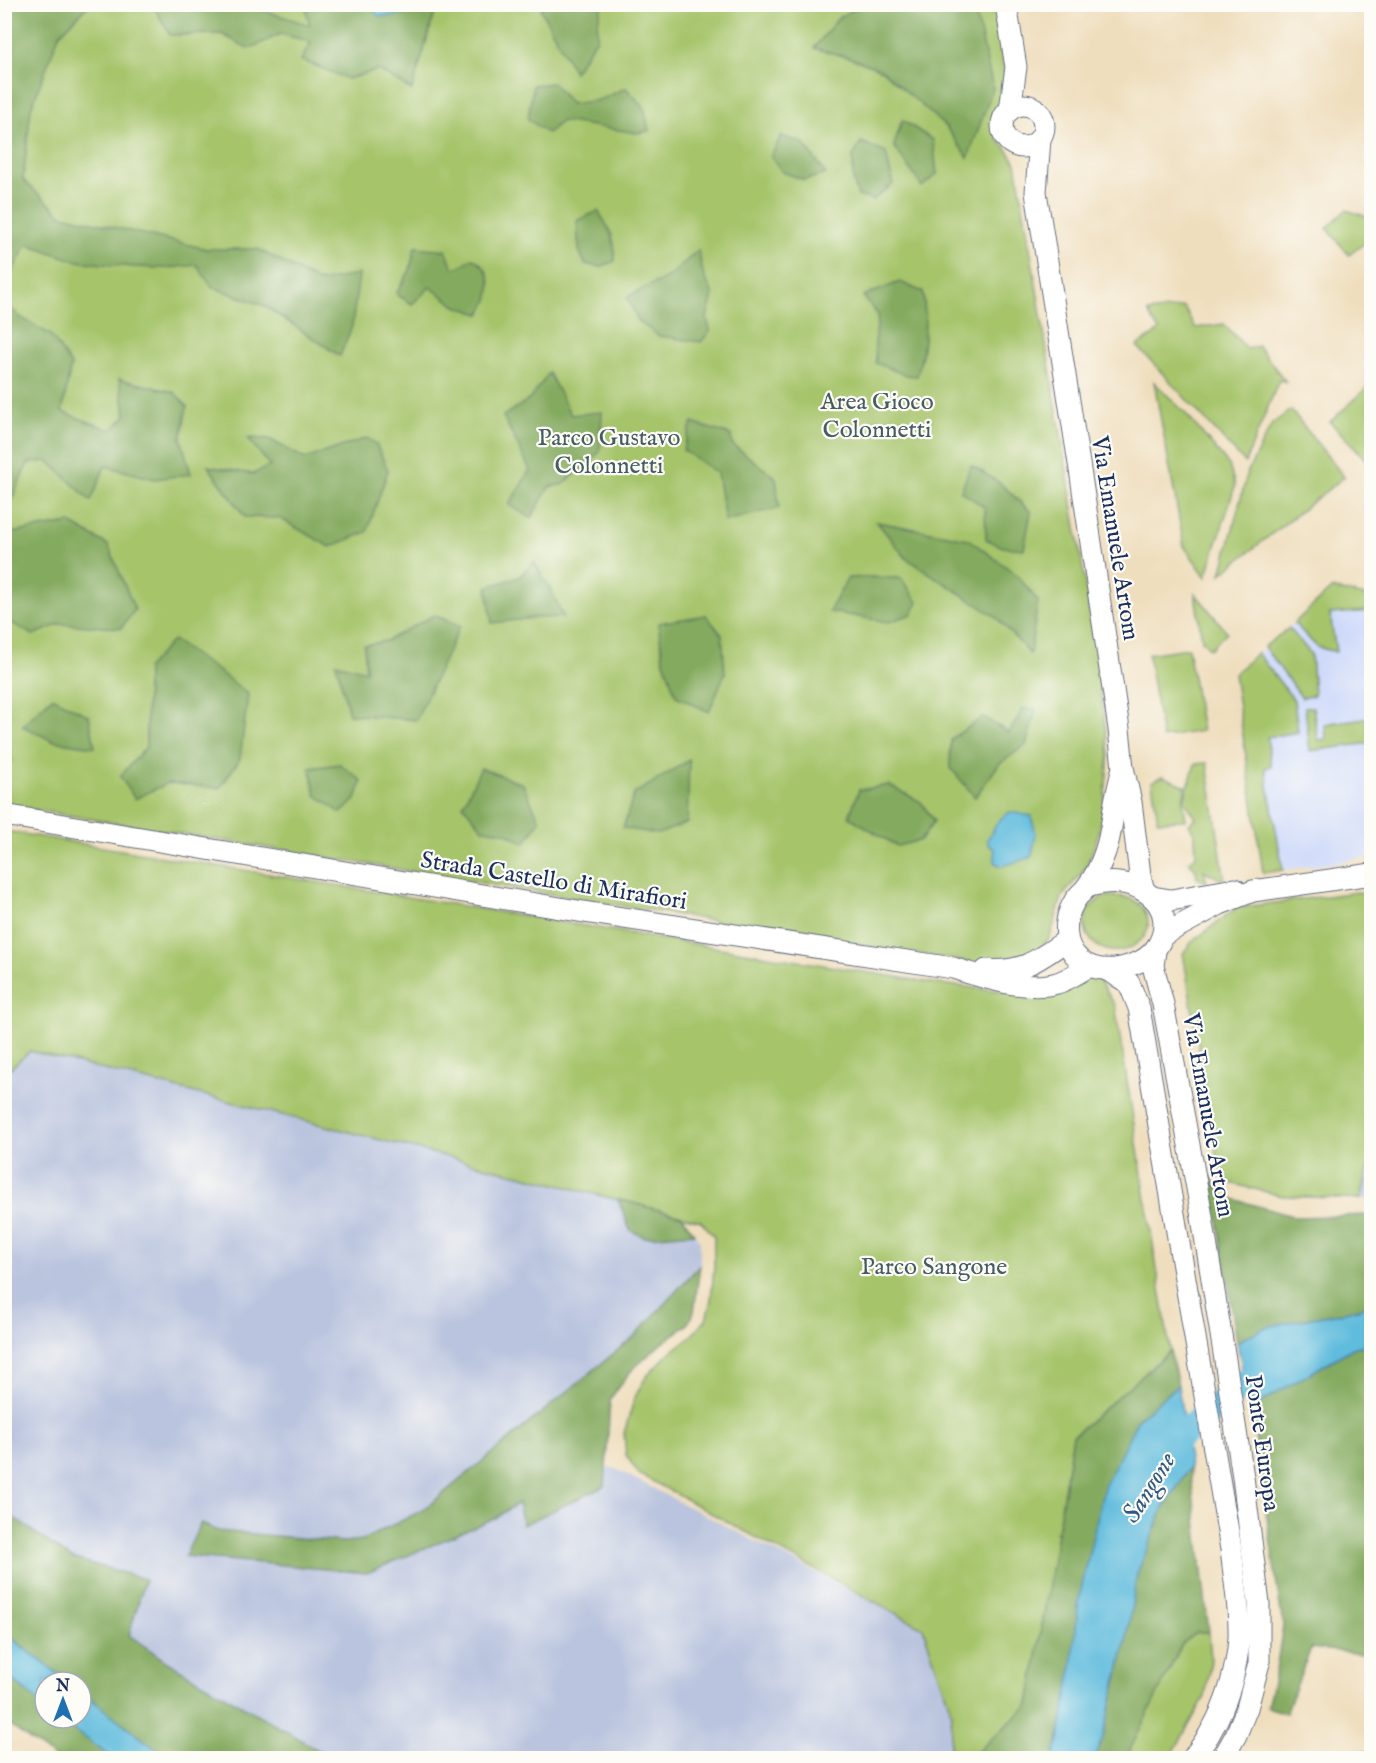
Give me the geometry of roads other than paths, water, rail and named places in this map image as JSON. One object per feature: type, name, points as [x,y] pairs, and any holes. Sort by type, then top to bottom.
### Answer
[{"type":"street","points":[[1006,4],[1016,67],[1010,110]]},
{"type":"street","points":[[1016,67],[1026,81],[1036,109],[1044,122],[1044,131],[1040,139],[1029,146],[1017,146],[1006,139],[1002,124],[1004,116],[1015,106],[1022,105],[1036,109]]},
{"type":"street","name":"Via Emanuele Artom","points":[[1040,139],[1036,192],[1080,470],[1123,768],[1131,802],[1140,875],[1148,894]]},
{"type":"street","name":"Via Emanuele Artom","points":[[1017,146],[1036,192]]},
{"type":"street","points":[[1123,768],[1106,849],[1087,887],[1069,912],[1067,940],[1072,951],[1080,960],[1099,968],[1123,968],[1136,963],[1159,943],[1220,904],[1253,891],[1371,874]]},
{"type":"street","name":"Strada Castello di Mirafiori","points":[[4,815],[590,913],[953,968],[985,978],[1027,986],[1058,983],[1099,968]]},
{"type":"street","points":[[1087,887],[1112,882],[1171,900],[1234,889],[1253,891]]},
{"type":"street","points":[[1148,894],[1162,912],[1164,929],[1159,943]]},
{"type":"street","points":[[953,968],[1003,971],[1032,964],[1067,940]]},
{"type":"street","name":"Via Emanuele Artom","points":[[1159,943],[1153,966],[1163,1004],[1214,1290]]},
{"type":"street","name":"Via Emanuele Artom","points":[[1099,968],[1129,983],[1139,1008],[1189,1295]]},
{"type":"street","name":"Ponte Europa","points":[[1214,1290],[1243,1477],[1259,1604],[1259,1663],[1247,1708],[1223,1758]]},
{"type":"street","name":"Ponte Europa","points":[[1189,1295],[1231,1549],[1239,1636],[1236,1662],[1224,1702],[1212,1731],[1193,1758]]},
{"type":"water","points":[[368,5],[403,5],[402,15],[379,16]]},
{"type":"water","points":[[1010,812],[1031,816],[1036,834],[1029,858],[1002,866],[995,863],[995,850],[987,840],[999,820]]},
{"type":"water","points":[[1371,1305],[1371,1343],[1353,1348],[1263,1401],[1252,1416],[1237,1342],[1266,1327]]},
{"type":"water","points":[[1178,1385],[1190,1467],[1162,1510],[1137,1574],[1126,1642],[1103,1737],[1095,1758],[1053,1758],[1060,1737],[1072,1666],[1079,1599],[1104,1487],[1138,1419]]},
{"type":"water","points":[[4,1633],[53,1670],[33,1670],[33,1697],[5,1674]]},
{"type":"water","points":[[93,1700],[167,1758],[112,1758],[75,1730],[93,1730]]},
{"type":"waterway","name":"Sangone","points":[[1163,1461],[1179,1437],[1264,1367],[1275,1363]]},
{"type":"park label","name":"Area Gioco Colonnetti","points":[[877,415]]},
{"type":"park label","name":"Parco Gustavo Colonnetti","points":[[609,451]]},
{"type":"park label","name":"Parco Sangone","points":[[934,1266]]}]
